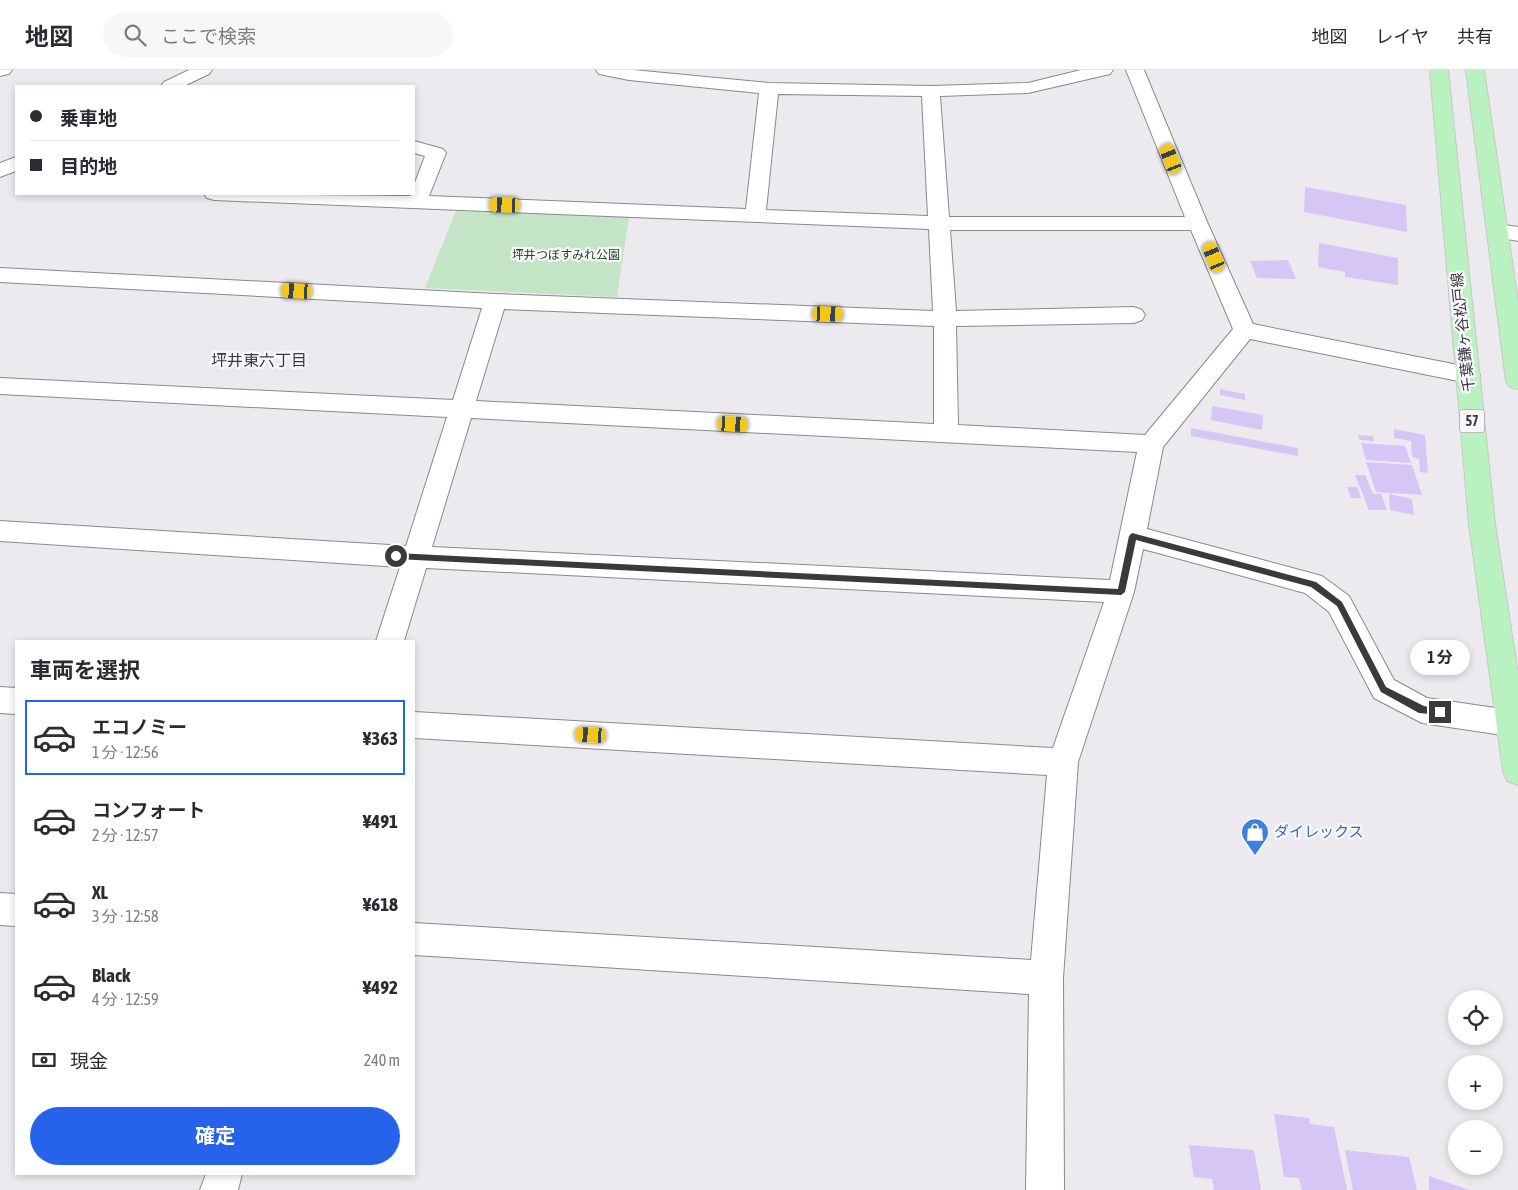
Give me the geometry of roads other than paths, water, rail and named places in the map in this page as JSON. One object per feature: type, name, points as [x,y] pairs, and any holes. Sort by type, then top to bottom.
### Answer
[{"type":"main road","name":"千葉鎌ヶ谷松戸線","points":[[1439,70],[1482,524],[1509,723],[1518,771]]},
{"type":"main road","points":[[1475,70],[1508,232],[1518,381]]},
{"type":"street","points":[[184,84],[203,70]]},
{"type":"street","points":[[604,70],[629,75],[768,88],[931,91],[1028,88],[1104,70]]},
{"type":"street","points":[[1135,70],[1198,224],[1245,330]]},
{"type":"street","points":[[755,216],[768,88]]},
{"type":"street","points":[[931,91],[941,223],[945,319],[946,435]]},
{"type":"street","points":[[415,148],[436,153],[417,202]]},
{"type":"street","points":[[0,171],[15,164]]},
{"type":"street","points":[[239,195],[941,223],[1198,224]]},
{"type":"street","points":[[0,274],[496,301],[945,319],[1134,315]]},
{"type":"street","points":[[390,640],[496,301]]},
{"type":"street","points":[[1245,330],[1468,376]]},
{"type":"street","points":[[1045,1190],[1046,978],[1063,762],[1121,592],[1151,444],[1245,330]]},
{"type":"street","points":[[0,386],[1151,444]]},
{"type":"street","points":[[0,531],[416,557],[1121,592]]},
{"type":"street","points":[[1132,536],[1313,584],[1339,604],[1384,689],[1422,710],[1509,723]]},
{"type":"street","points":[[0,700],[15,701]]},
{"type":"street","points":[[415,725],[1063,762]]},
{"type":"street","points":[[0,909],[15,910]]},
{"type":"street","points":[[415,939],[1046,978]]},
{"type":"street","points":[[219,1190],[224,1175]]},
{"type":"place","name":"ダイレックス","points":[[1255,856]]},
{"type":"district","name":"坪井東六丁目","points":[[259,360]]},
{"type":"park label","name":"坪井つぼすみれ公園","points":[[566,255]]}]
